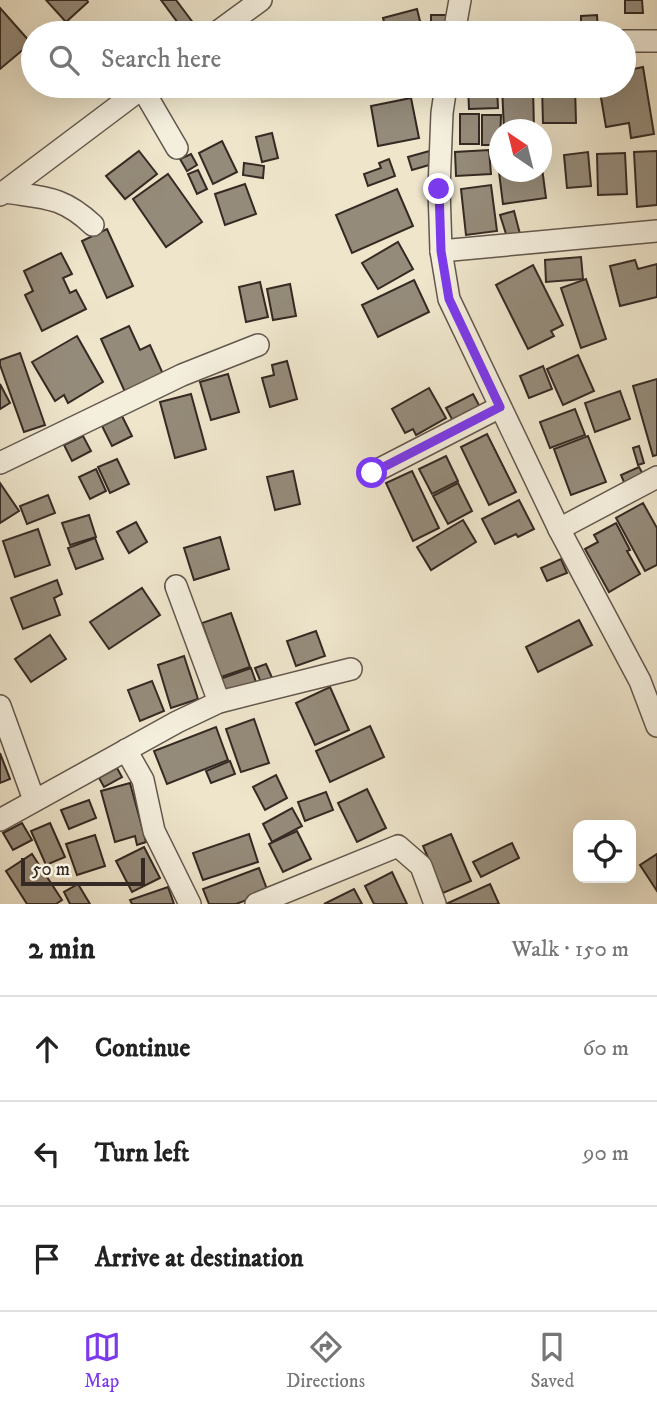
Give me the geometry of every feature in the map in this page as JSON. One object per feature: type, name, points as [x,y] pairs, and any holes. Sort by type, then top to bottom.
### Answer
[{"type":"street","points":[[232,21],[261,0]]},
{"type":"street","points":[[456,21],[460,0]]},
{"type":"street","points":[[636,41],[657,41]]},
{"type":"street","points":[[3,193],[129,98]]},
{"type":"street","points":[[150,98],[177,148]]},
{"type":"street","points":[[444,98],[439,189],[441,251],[449,299],[559,529],[649,676],[657,726]]},
{"type":"street","points":[[3,193],[61,201],[78,211],[93,225]]},
{"type":"street","points":[[441,251],[657,230]]},
{"type":"street","points":[[0,463],[182,375],[258,345]]},
{"type":"street","points":[[372,473],[500,407]]},
{"type":"street","points":[[559,529],[657,477]]},
{"type":"street","points":[[176,586],[219,702]]},
{"type":"street","points":[[0,820],[177,722],[219,702],[351,669]]},
{"type":"street","points":[[0,706],[34,800]]},
{"type":"street","points":[[126,750],[143,780],[154,831],[190,904]]},
{"type":"street","points":[[256,904],[398,846],[421,866],[435,904]]},
{"type":"building","points":[[46,0],[87,0],[88,2],[65,21]]},
{"type":"building","points":[[161,0],[176,0],[192,21],[177,21]]},
{"type":"building","points":[[625,0],[642,0],[643,13],[625,13]]},
{"type":"building","points":[[0,8],[21,32],[21,51],[0,69]]},
{"type":"building","points":[[417,9],[420,21],[384,21],[383,18]]},
{"type":"building","points":[[431,15],[446,15],[446,21],[431,21]]},
{"type":"building","points":[[597,15],[597,21],[581,21],[581,16]]},
{"type":"building","points":[[643,67],[654,134],[631,138],[629,123],[606,127],[601,98],[636,98],[636,68]]},
{"type":"building","points":[[411,98],[419,138],[378,146],[371,106]]},
{"type":"building","points":[[469,98],[498,98],[498,108],[469,109]]},
{"type":"building","points":[[503,98],[533,98],[534,119],[504,119]]},
{"type":"building","points":[[542,98],[575,98],[576,123],[552,123],[552,119],[543,119]]},
{"type":"building","points":[[460,114],[479,114],[479,144],[460,144]]},
{"type":"building","points":[[482,115],[501,115],[501,119],[489,119],[489,145],[482,145]]},
{"type":"building","points":[[272,133],[278,158],[262,162],[256,137]]},
{"type":"building","points":[[222,141],[237,172],[213,184],[199,153]]},
{"type":"building","points":[[433,150],[436,163],[412,170],[408,157]]},
{"type":"building","points":[[489,150],[489,174],[456,176],[455,152]]},
{"type":"building","points":[[139,151],[157,174],[125,199],[106,176]]},
{"type":"building","points":[[657,151],[657,205],[637,207],[634,152]]},
{"type":"building","points":[[588,152],[591,186],[567,188],[564,155]]},
{"type":"building","points":[[625,153],[627,194],[598,195],[597,154]]},
{"type":"building","points":[[191,154],[197,165],[187,171],[180,159]]},
{"type":"building","points":[[389,159],[395,176],[368,186],[364,174],[381,168],[379,163]]},
{"type":"building","points":[[244,163],[264,166],[263,178],[243,175]]},
{"type":"building","points":[[198,170],[207,189],[197,194],[188,174]]},
{"type":"building","points":[[168,174],[202,222],[166,247],[133,199]]},
{"type":"building","points":[[500,182],[544,182],[546,198],[503,204]]},
{"type":"building","points":[[245,184],[256,214],[225,225],[215,194]]},
{"type":"building","points":[[491,185],[497,231],[466,235],[461,189]]},
{"type":"building","points":[[397,189],[413,226],[352,253],[336,215]]},
{"type":"building","points":[[514,211],[520,234],[507,237],[500,215]]},
{"type":"building","points":[[107,229],[133,286],[107,298],[82,241]]},
{"type":"building","points":[[398,242],[413,269],[378,289],[362,263]]},
{"type":"building","points":[[61,253],[72,274],[63,278],[70,293],[76,290],[86,309],[42,331],[25,295],[33,291],[24,271]]},
{"type":"building","points":[[581,257],[583,279],[546,282],[545,260]]},
{"type":"building","points":[[635,260],[638,269],[657,264],[657,297],[620,306],[610,266]]},
{"type":"building","points":[[533,265],[563,325],[551,331],[554,336],[528,349],[496,285]]},
{"type":"building","points":[[586,279],[606,339],[581,348],[561,288]]},
{"type":"building","points":[[414,280],[429,312],[378,337],[362,305]]},
{"type":"building","points":[[260,282],[268,317],[246,322],[239,287]]},
{"type":"building","points":[[290,284],[296,316],[273,320],[267,289]]},
{"type":"building","points":[[129,326],[140,350],[150,345],[163,374],[125,392],[101,339]]},
{"type":"building","points":[[77,336],[103,382],[68,403],[64,395],[55,401],[32,362]]},
{"type":"building","points":[[20,353],[45,425],[24,432],[0,365],[0,360]]},
{"type":"building","points":[[578,355],[594,391],[563,405],[547,369]]},
{"type":"building","points":[[287,361],[297,399],[270,407],[262,378],[274,375],[272,365]]},
{"type":"building","points":[[543,366],[552,389],[529,398],[520,376]]},
{"type":"building","points":[[228,374],[239,412],[211,420],[200,382]]},
{"type":"building","points":[[657,379],[657,455],[653,456],[633,386]]},
{"type":"building","points":[[0,384],[10,403],[0,409]]},
{"type":"building","points":[[429,388],[446,418],[416,435],[413,429],[405,433],[392,409]]},
{"type":"building","points":[[620,391],[630,419],[595,432],[585,403]]},
{"type":"building","points":[[191,394],[206,449],[175,458],[160,402]]},
{"type":"building","points":[[473,394],[480,407],[453,421],[446,408]]},
{"type":"building","points":[[575,409],[585,435],[550,448],[540,422]]},
{"type":"building","points":[[122,416],[132,436],[112,446],[102,426]]},
{"type":"building","points":[[487,434],[516,492],[489,505],[461,447]]},
{"type":"building","points":[[83,436],[91,451],[72,461],[64,445]]},
{"type":"building","points":[[588,436],[606,482],[571,495],[554,449]]},
{"type":"building","points":[[639,446],[644,463],[638,465],[633,448]]},
{"type":"building","points":[[446,456],[458,481],[432,494],[419,469]]},
{"type":"building","points":[[117,459],[129,484],[110,493],[98,467]]},
{"type":"building","points":[[639,467],[645,478],[626,487],[621,475]]},
{"type":"building","points":[[96,469],[106,491],[90,499],[79,477]]},
{"type":"building","points":[[293,471],[300,504],[275,510],[267,477]]},
{"type":"building","points":[[412,471],[439,528],[413,541],[386,483]]},
{"type":"building","points":[[0,483],[19,511],[0,523]]},
{"type":"building","points":[[458,483],[472,511],[448,524],[433,496]]},
{"type":"building","points":[[48,495],[55,513],[27,524],[20,506]]},
{"type":"building","points":[[519,500],[534,529],[495,544],[482,519]]},
{"type":"building","points":[[643,503],[657,528],[657,565],[645,571],[616,518]]},
{"type":"building","points":[[89,515],[96,537],[70,545],[62,523]]},
{"type":"building","points":[[463,520],[476,542],[431,570],[417,547]]},
{"type":"building","points":[[136,522],[147,542],[129,553],[117,532]]},
{"type":"building","points":[[616,523],[640,574],[609,592],[585,549],[598,542],[594,535]]},
{"type":"building","points":[[38,529],[50,565],[15,577],[3,541]]},
{"type":"building","points":[[220,537],[229,569],[194,580],[184,548]]},
{"type":"building","points":[[95,538],[103,559],[76,569],[68,548]]},
{"type":"building","points":[[561,559],[567,573],[547,581],[541,568]]},
{"type":"building","points":[[57,580],[62,594],[54,598],[60,615],[23,629],[11,598]]},
{"type":"building","points":[[142,588],[160,615],[109,649],[90,622]]},
{"type":"building","points":[[231,613],[250,667],[221,677],[202,623]]},
{"type":"building","points":[[579,620],[592,645],[538,672],[526,647]]},
{"type":"building","points":[[316,631],[325,656],[296,666],[287,641]]},
{"type":"building","points":[[50,635],[66,659],[31,682],[15,659]]},
{"type":"building","points":[[184,656],[198,699],[171,708],[158,665]]},
{"type":"building","points":[[266,664],[273,680],[262,685],[255,668]]},
{"type":"building","points":[[251,668],[257,685],[226,696],[220,679]]},
{"type":"building","points":[[152,681],[164,711],[140,721],[128,690]]},
{"type":"building","points":[[330,687],[349,730],[315,745],[296,703]]},
{"type":"building","points":[[254,719],[269,763],[241,772],[226,729]]},
{"type":"building","points":[[370,726],[384,757],[330,782],[316,751]]},
{"type":"building","points":[[216,727],[228,760],[167,784],[154,751]]},
{"type":"building","points":[[0,753],[10,779],[0,783]]},
{"type":"building","points":[[230,761],[235,774],[211,783],[206,771]]},
{"type":"building","points":[[117,768],[122,777],[104,787],[99,778]]},
{"type":"building","points":[[276,775],[287,798],[265,810],[253,787]]},
{"type":"building","points":[[130,783],[146,842],[137,845],[135,836],[115,842],[101,791]]},
{"type":"building","points":[[367,789],[386,828],[357,842],[338,803]]},
{"type":"building","points":[[326,792],[333,810],[305,821],[298,802]]},
{"type":"building","points":[[89,800],[96,818],[69,829],[61,810]]},
{"type":"building","points":[[292,808],[302,826],[272,842],[263,824]]},
{"type":"building","points":[[22,823],[32,840],[13,850],[3,833]]},
{"type":"building","points":[[50,823],[65,857],[46,865],[31,831]]},
{"type":"building","points":[[297,831],[311,859],[283,872],[269,844]]},
{"type":"building","points":[[249,834],[258,862],[203,880],[193,853]]},
{"type":"building","points":[[451,834],[471,881],[443,893],[423,846]]},
{"type":"building","points":[[95,835],[105,866],[77,875],[66,844]]},
{"type":"building","points":[[512,843],[519,858],[481,877],[473,862]]},
{"type":"building","points":[[144,847],[160,878],[132,892],[116,861]]},
{"type":"building","points":[[32,854],[62,900],[56,904],[27,904],[6,871]]},
{"type":"building","points":[[657,854],[657,891],[640,865]]},
{"type":"building","points":[[259,868],[268,892],[236,904],[209,904],[203,889]]},
{"type":"building","points":[[392,872],[407,904],[374,904],[365,886]]},
{"type":"building","points":[[78,884],[90,904],[70,904],[64,892]]},
{"type":"building","points":[[490,884],[499,904],[446,904]]},
{"type":"building","points":[[168,887],[174,904],[132,904],[130,900]]},
{"type":"building","points":[[354,889],[362,904],[324,904]]},
{"type":"route","points":[[372,473],[500,407],[449,299],[441,251],[439,189]]}]
